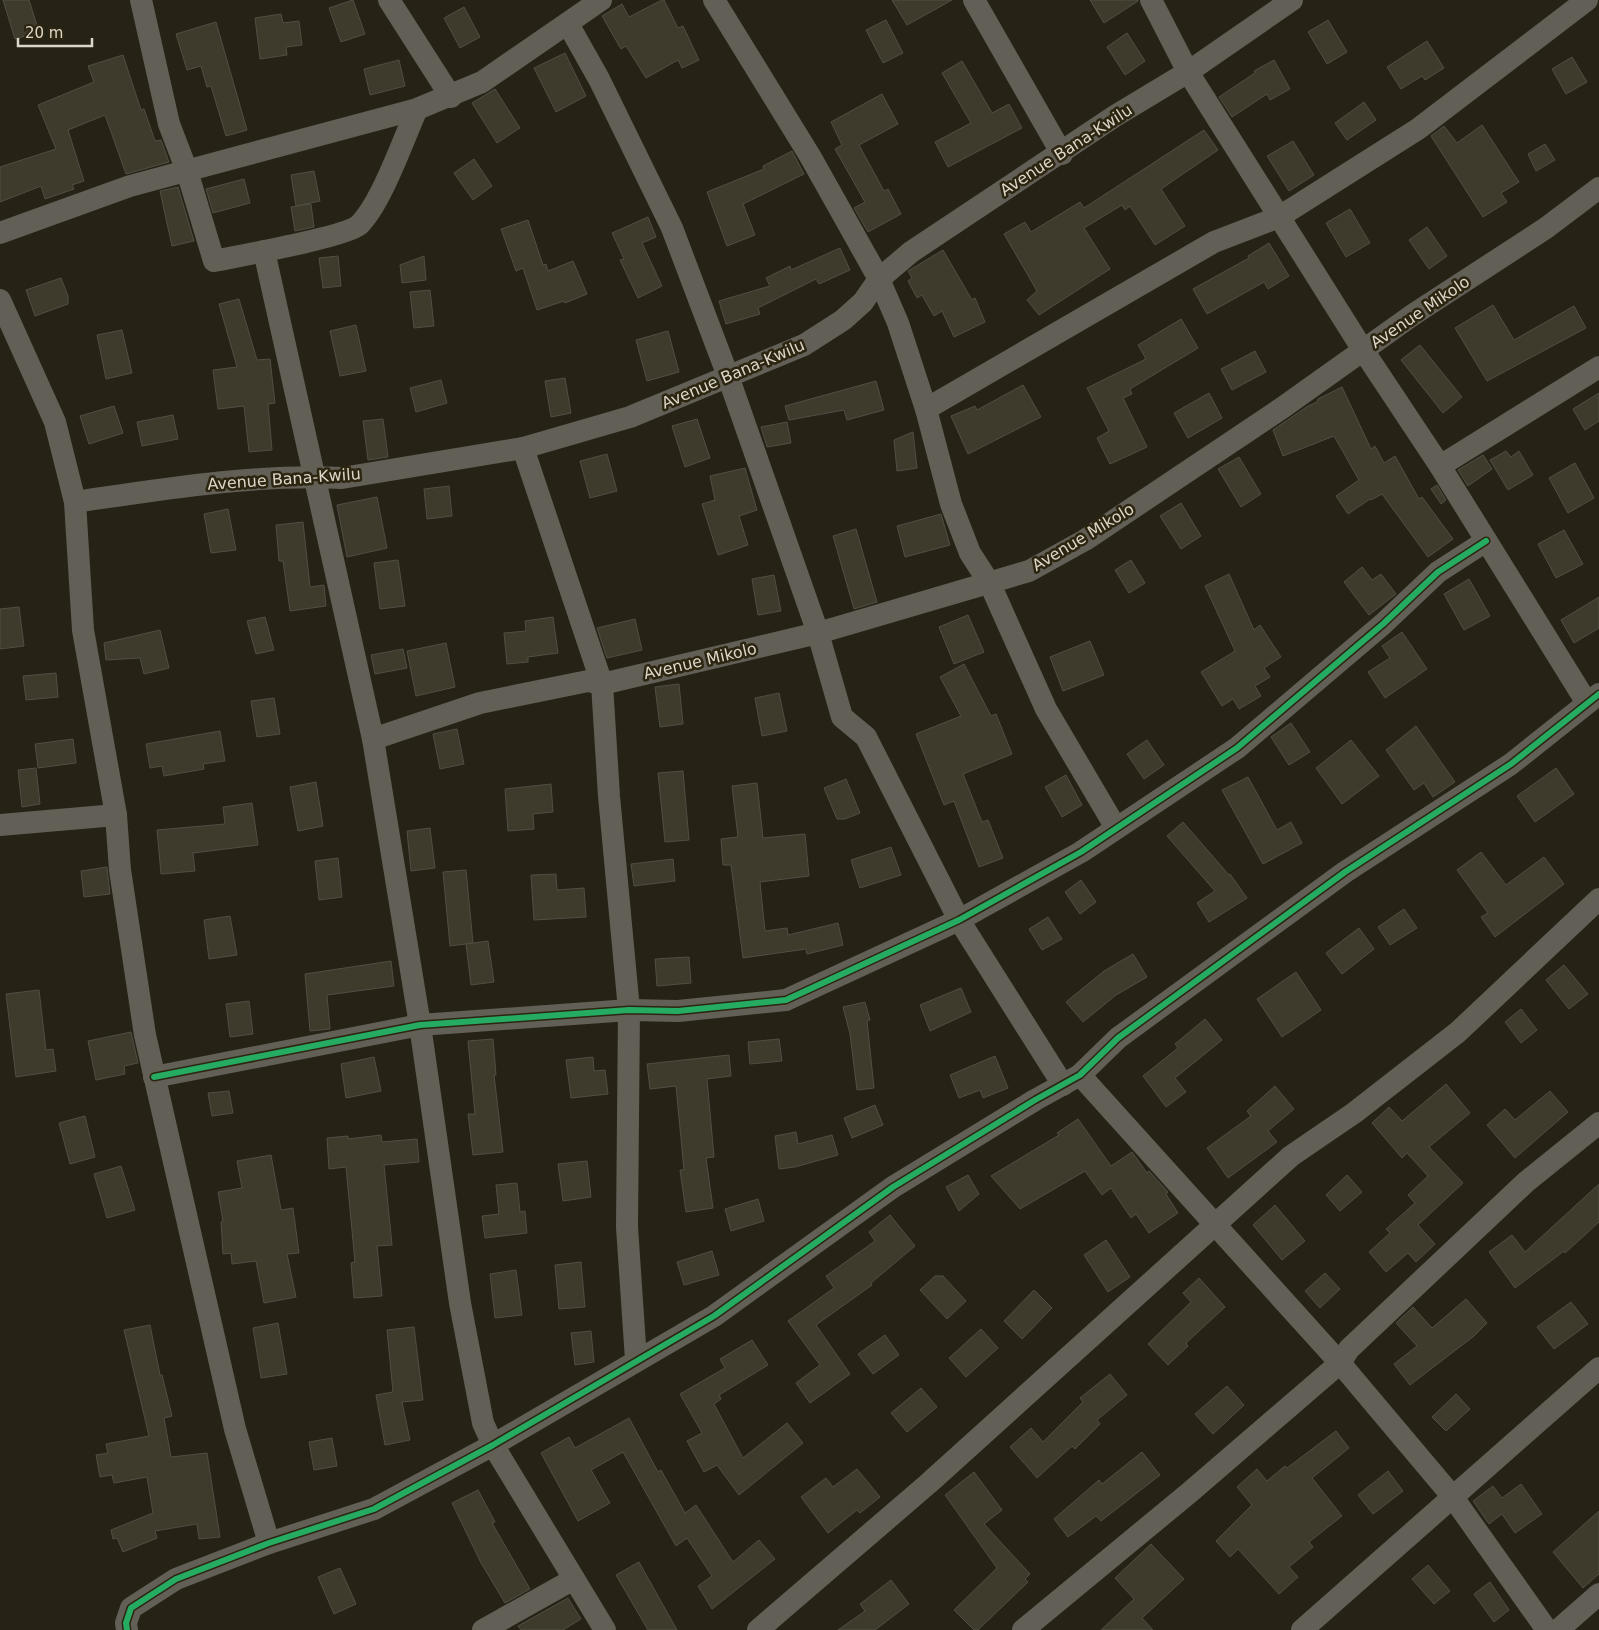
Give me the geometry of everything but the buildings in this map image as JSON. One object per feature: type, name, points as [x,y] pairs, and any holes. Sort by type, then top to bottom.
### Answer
[{"type":"street","points":[[141,0],[169,124],[187,170],[214,261],[264,251],[357,226],[372,209],[417,109]]},
{"type":"street","points":[[389,0],[451,97]]},
{"type":"street","points":[[0,233],[130,186],[417,109],[451,97],[482,82],[601,0]]},
{"type":"street","points":[[714,0],[810,156],[879,279],[898,323],[926,409],[951,504],[970,553],[990,584],[1046,709],[1116,828]]},
{"type":"street","points":[[974,0],[1062,154]]},
{"type":"street","points":[[127,1630],[126,1623],[132,1608],[176,1580],[270,1543],[374,1509],[493,1445],[714,1316],[893,1187],[1072,1080],[1118,1038],[1345,872],[1511,764],[1593,699],[1486,541],[1440,466],[1363,350],[1188,72],[1151,0]]},
{"type":"street","name":"Avenue Bana-Kwilu","points":[[75,502],[183,486],[314,477],[342,478],[523,448],[630,417],[804,345],[843,320],[863,302],[879,279],[911,252],[1062,154],[1115,116],[1188,72],[1292,0]]},
{"type":"street","points":[[926,409],[1214,242],[1279,217],[1418,129],[1587,0]]},
{"type":"street","points":[[1596,0],[1599,6]]},
{"type":"street","points":[[568,24],[599,79],[672,228],[728,376],[818,633],[842,717],[866,737],[959,920],[999,986],[1072,1080],[1215,1226],[1340,1363],[1452,1496],[1547,1630]]},
{"type":"street","name":"Avenue Mikolo","points":[[373,739],[480,703],[588,681],[602,684],[818,633],[1029,571],[1085,540],[1282,408],[1363,350],[1546,228],[1599,188]]},
{"type":"street","points":[[264,251],[373,739],[420,1025],[460,1303],[483,1423],[493,1445],[605,1630]]},
{"type":"street","points":[[0,300],[55,422],[75,502],[84,630],[116,816],[120,870],[145,1035],[236,1429],[270,1543]]},
{"type":"street","points":[[1440,466],[1599,367]]},
{"type":"street","points":[[523,448],[602,684],[609,796],[629,1010],[627,1227],[636,1360]]},
{"type":"street","points":[[154,1077],[420,1025],[629,1010],[678,1012],[786,1000],[959,920],[1081,852],[1237,748],[1383,624],[1438,572],[1486,541]]},
{"type":"street","points":[[0,825],[116,816]]},
{"type":"street","points":[[758,1630],[928,1483],[1291,1156],[1354,1113],[1458,1032],[1599,900]]},
{"type":"street","points":[[1023,1630],[1189,1493],[1340,1363],[1349,1349],[1526,1182],[1599,1123]]},
{"type":"street","points":[[1302,1630],[1599,1368]]},
{"type":"street","points":[[483,1630],[574,1579]]},
{"type":"street","points":[[1558,1630],[1599,1594]]},
{"type":"cycle path","points":[[154,1077],[420,1025],[629,1010],[678,1011],[786,1000],[959,920],[1081,852],[1237,748],[1383,624],[1438,572],[1486,541]]},
{"type":"cycle path","points":[[127,1630],[126,1623],[131,1608],[176,1579],[269,1543],[374,1509],[493,1445],[714,1316],[893,1187],[1035,1100],[1080,1075],[1118,1038],[1345,872],[1511,764],[1599,694]]}]
